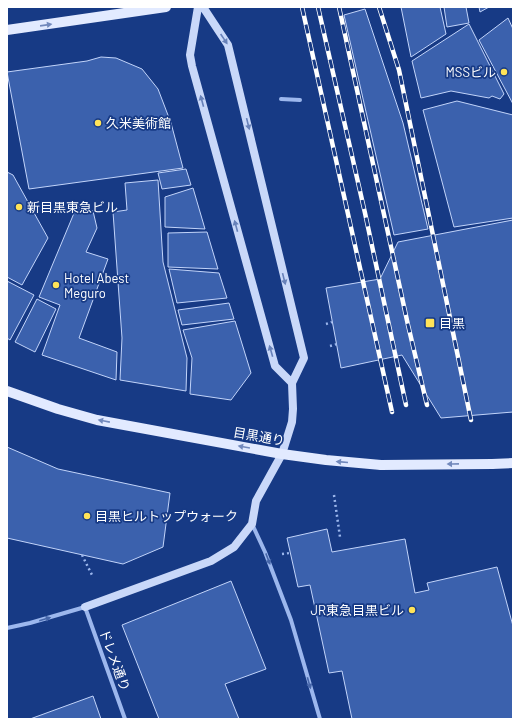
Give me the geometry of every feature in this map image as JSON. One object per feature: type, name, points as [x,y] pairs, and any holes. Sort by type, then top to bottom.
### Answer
[{"type":"main road","points":[[7,30],[166,7]]},
{"type":"main road","name":"目黒通り","points":[[7,390],[58,410],[97,420],[282,454],[381,466],[513,463]]},
{"type":"street","points":[[198,7],[190,55],[192,66],[275,366],[292,383]]},
{"type":"street","points":[[7,628],[85,607],[211,561],[234,546],[252,524],[256,501],[282,454],[292,422],[292,383],[304,358],[228,45],[203,7]]},
{"type":"street","points":[[281,99],[300,100]]},
{"type":"street","points":[[252,524],[265,552],[292,620],[320,719]]},
{"type":"street","name":"ドレメ通り","points":[[85,607],[125,719]]},
{"type":"path","points":[[326,324],[332,322]]},
{"type":"path","points":[[330,346],[337,344]]},
{"type":"path","points":[[334,495],[340,537]]},
{"type":"path","points":[[282,554],[290,553]]},
{"type":"path","points":[[82,555],[93,578]]},
{"type":"building","points":[[401,7],[440,7],[446,34],[411,57]]},
{"type":"building","points":[[444,7],[466,7],[469,23],[447,27]]},
{"type":"building","points":[[479,7],[489,7],[480,12]]},
{"type":"building","points":[[365,9],[403,123],[428,229],[394,235],[344,15]]},
{"type":"building","name":"MSSビル","points":[[508,18],[513,29],[513,104],[479,40]]},
{"type":"building","points":[[469,24],[504,94],[500,99],[492,96],[489,98],[451,91],[421,98],[412,61]]},
{"type":"building","points":[[101,57],[116,58],[142,69],[158,89],[171,123],[183,168],[29,189],[7,72],[87,61]]},
{"type":"building","points":[[457,101],[513,115],[513,218],[454,227],[423,110]]},
{"type":"building","points":[[186,169],[191,185],[162,189],[158,173]]},
{"type":"building","name":"新目黒東急ビル","points":[[7,172],[13,175],[48,238],[22,285],[7,277]]},
{"type":"building","points":[[158,180],[163,262],[187,358],[186,391],[120,380],[122,338],[113,212],[127,210],[125,183]]},
{"type":"building","points":[[193,188],[205,229],[165,227],[165,197]]},
{"type":"building","points":[[77,206],[93,211],[97,228],[86,252],[108,259],[79,338],[117,352],[116,380],[42,355],[60,305],[39,297]]},
{"type":"building","points":[[513,220],[513,412],[441,418],[402,355],[341,368],[326,288],[380,279],[398,242]]},
{"type":"building","points":[[207,232],[218,269],[168,267],[168,233]]},
{"type":"building","points":[[169,269],[219,273],[227,298],[177,303]]},
{"type":"building","points":[[7,281],[34,295],[10,340],[7,338]]},
{"type":"building","points":[[37,299],[56,309],[35,352],[15,342]]},
{"type":"building","points":[[229,303],[234,319],[182,325],[178,310]]},
{"type":"building","points":[[235,321],[251,373],[231,400],[190,394],[192,358],[183,330]]},
{"type":"building","name":"目黒ヒルトップウォーク","points":[[7,447],[58,469],[170,493],[163,547],[123,564],[7,538]]},
{"type":"building","name":"JR東急目黒ビル","points":[[327,529],[332,552],[405,539],[415,593],[429,590],[427,583],[497,567],[513,626],[513,719],[352,719],[342,671],[329,673],[310,585],[298,587],[287,538]]},
{"type":"building","points":[[231,581],[266,669],[225,684],[239,719],[159,719],[122,625]]},
{"type":"building","points":[[93,696],[101,719],[30,719]]},
{"type":"railway","points":[[302,7],[392,412]]},
{"type":"railway","points":[[318,7],[365,213],[406,405]]},
{"type":"railway","points":[[339,7],[408,325],[427,405]]},
{"type":"railway","points":[[379,7],[399,70],[471,420]]},
{"type":"place","name":"MSSビル","points":[[504,72]]},
{"type":"place","name":"久米美術館","points":[[98,123]]},
{"type":"place","name":"新目黒東急ビル","points":[[19,207]]},
{"type":"place","name":"Hotel Abest Meguro","points":[[56,285]]},
{"type":"place","name":"目黒","points":[[430,323]]},
{"type":"place","name":"目黒ヒルトップウォーク","points":[[87,516]]},
{"type":"place","name":"JR東急目黒ビル","points":[[412,610]]}]
